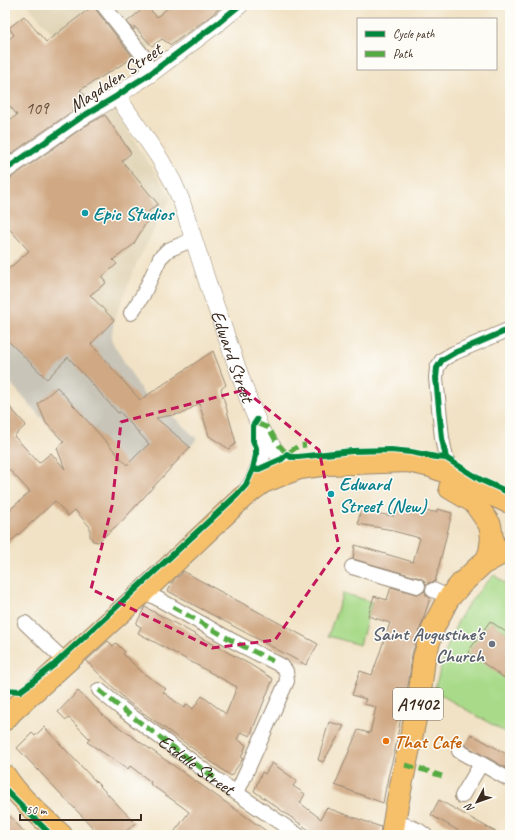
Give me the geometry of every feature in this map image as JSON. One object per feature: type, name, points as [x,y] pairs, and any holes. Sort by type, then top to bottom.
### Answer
[{"type":"main road","points":[[243,497],[263,482],[300,468],[328,464],[408,461],[431,466],[456,476],[478,488],[510,502]]},
{"type":"main road","points":[[376,463],[445,485],[474,502],[490,525],[492,538],[490,552],[486,561]]},
{"type":"main road","name":"Edward Street","points":[[66,662],[144,591],[243,497]]},
{"type":"main road","name":"A1402","points":[[393,828],[396,805],[419,700],[424,658],[434,626],[440,594],[461,584],[486,561],[510,549]]},
{"type":"main road","points":[[7,715],[66,662]]},
{"type":"main road","points":[[7,780],[61,835]]},
{"type":"street","points":[[103,5],[144,57],[150,74]]},
{"type":"street","name":"Magdalen Street","points":[[5,170],[80,118],[150,74],[240,5]]},
{"type":"street","name":"Edward Street","points":[[117,96],[160,159],[181,200],[210,290],[259,426],[262,444],[261,460],[254,479],[243,497]]},
{"type":"street","points":[[131,313],[143,295],[160,258],[168,250],[194,239]]},
{"type":"street","points":[[456,476],[446,458],[442,438],[436,378],[437,368],[442,360],[454,353],[510,329]]},
{"type":"street","points":[[259,426],[282,459],[289,464],[300,468]]},
{"type":"street","points":[[352,567],[418,586]]},
{"type":"street","points":[[144,591],[233,641],[282,666],[286,671],[287,681],[237,793]]},
{"type":"street","points":[[25,623],[66,662]]},
{"type":"street","name":"Esdelle Street","points":[[98,690],[216,779],[298,835]]},
{"type":"street","points":[[460,751],[510,780]]},
{"type":"street","points":[[462,796],[481,764]]},
{"type":"street","points":[[393,828],[418,830],[425,835]]},
{"type":"highlighted area","points":[[244,390],[319,450],[339,548],[275,640],[212,648],[91,589],[112,506],[121,422]]},
{"type":"shaded area","points":[[28,5],[223,5],[212,16],[176,45],[175,44],[172,46],[162,39],[127,64],[97,81],[86,98],[5,159],[5,97],[65,49]]},
{"type":"shaded area","name":"Epic Studios","points":[[107,110],[115,111],[171,197],[136,265],[114,320],[63,265],[5,183],[73,130]]},
{"type":"shaded area","points":[[63,265],[114,320],[111,340],[144,395],[149,394],[197,439],[128,515],[5,377],[5,319]]},
{"type":"green space","points":[[494,575],[510,587],[510,635],[490,621],[469,652],[506,679],[510,674],[510,735],[434,691],[448,645],[458,622],[471,601]]},
{"type":"green space","points":[[343,593],[372,602],[360,645],[328,636]]},
{"type":"building","points":[[94,5],[96,10],[131,55],[131,59],[80,90],[90,101],[74,110],[5,158],[5,123],[17,115],[5,100],[5,42],[14,35],[9,28],[24,16],[46,42]]},
{"type":"building","points":[[171,5],[223,5],[212,15],[171,45],[162,39],[152,46],[134,26],[134,30],[127,22],[146,6],[157,17]]},
{"type":"building","points":[[105,115],[131,153],[122,161],[158,204],[148,212],[150,216],[133,245],[113,260],[117,264],[102,277],[106,283],[90,295],[114,320],[91,344],[140,400],[213,351],[226,385],[221,389],[236,443],[229,449],[209,436],[199,403],[184,413],[156,418],[190,447],[123,520],[98,542],[93,541],[90,536],[90,527],[75,510],[68,516],[55,501],[5,547],[5,514],[30,492],[5,465],[5,402],[26,425],[14,436],[39,463],[51,453],[65,469],[57,448],[64,442],[46,423],[38,404],[57,387],[127,465],[149,444],[120,412],[118,413],[68,357],[47,379],[5,338],[5,272],[29,251],[5,224],[5,180],[11,178],[85,126]]},
{"type":"building","points":[[437,509],[452,513],[435,582],[428,583],[426,585],[424,580],[420,578],[353,559],[355,545],[413,562],[420,538],[393,530],[358,524],[360,512],[394,516],[394,510],[437,512]]},
{"type":"building","points":[[183,571],[318,644],[306,665],[168,591],[174,579],[180,576]]},
{"type":"building","points":[[391,587],[416,594],[420,594],[425,591],[426,595],[430,598],[412,654],[409,681],[383,803],[335,785],[358,730],[370,733],[376,707],[364,704],[366,699],[352,695],[360,671],[372,675],[390,623],[368,616],[374,596],[387,600]]},
{"type":"building","points":[[145,607],[251,665],[273,679],[250,736],[241,732],[237,739],[246,745],[241,758],[243,759],[231,776],[127,701],[86,661],[108,641],[113,646],[116,643],[125,652],[123,654],[143,673],[166,689],[163,692],[184,708],[187,704],[193,709],[202,696],[226,714],[237,687],[138,633],[141,627],[136,624]]},
{"type":"building","name":"Saint Augustine's Church","points":[[490,621],[510,635],[510,682],[468,652]]},
{"type":"building","points":[[78,691],[106,718],[272,835],[172,835],[189,812],[150,784],[151,782],[130,766],[128,769],[87,742],[90,739],[69,718],[66,720],[58,712]]},
{"type":"building","points":[[329,722],[344,726],[323,762],[318,760]]},
{"type":"building","points":[[44,727],[135,823],[122,835],[100,835],[17,748],[32,733],[35,736]]},
{"type":"building","points":[[471,734],[510,756],[510,770],[465,745]]},
{"type":"building","points":[[272,763],[297,781],[293,786],[305,794],[300,803],[321,819],[327,808],[381,827],[380,835],[316,835],[254,791],[262,772],[265,774]]},
{"type":"building","points":[[439,800],[501,835],[466,835],[431,815]]},
{"type":"building","points":[[5,811],[27,835],[5,835]]},
{"type":"marked path","points":[[259,424],[269,428],[277,443],[287,454],[298,446],[306,445]]},
{"type":"marked path","points":[[173,607],[233,641],[273,661]]},
{"type":"marked path","points":[[99,690],[216,779]]},
{"type":"marked path","points":[[405,765],[442,776]]},
{"type":"cycle path","points":[[5,170],[80,118],[150,74],[240,5]]},
{"type":"cycle path","points":[[446,458],[442,438],[436,378],[437,368],[442,360],[454,353],[510,329]]},
{"type":"cycle path","points":[[253,469],[256,455],[256,448],[253,440],[253,426],[257,420]]},
{"type":"cycle path","points":[[5,690],[20,691],[54,665],[237,495],[246,485],[253,469],[257,470],[282,459],[287,454],[291,457],[298,457],[352,451],[391,450],[446,458],[481,480],[510,493]]},
{"type":"cycle path","points":[[5,789],[47,831],[48,835]]},
{"type":"place","name":"Epic Studios","points":[[85,213]]},
{"type":"place","name":"Edward Street (New)","points":[[331,494]]},
{"type":"place","name":"Saint Augustine's Church","points":[[492,644]]},
{"type":"place","name":"That Cafe","points":[[386,741]]}]
